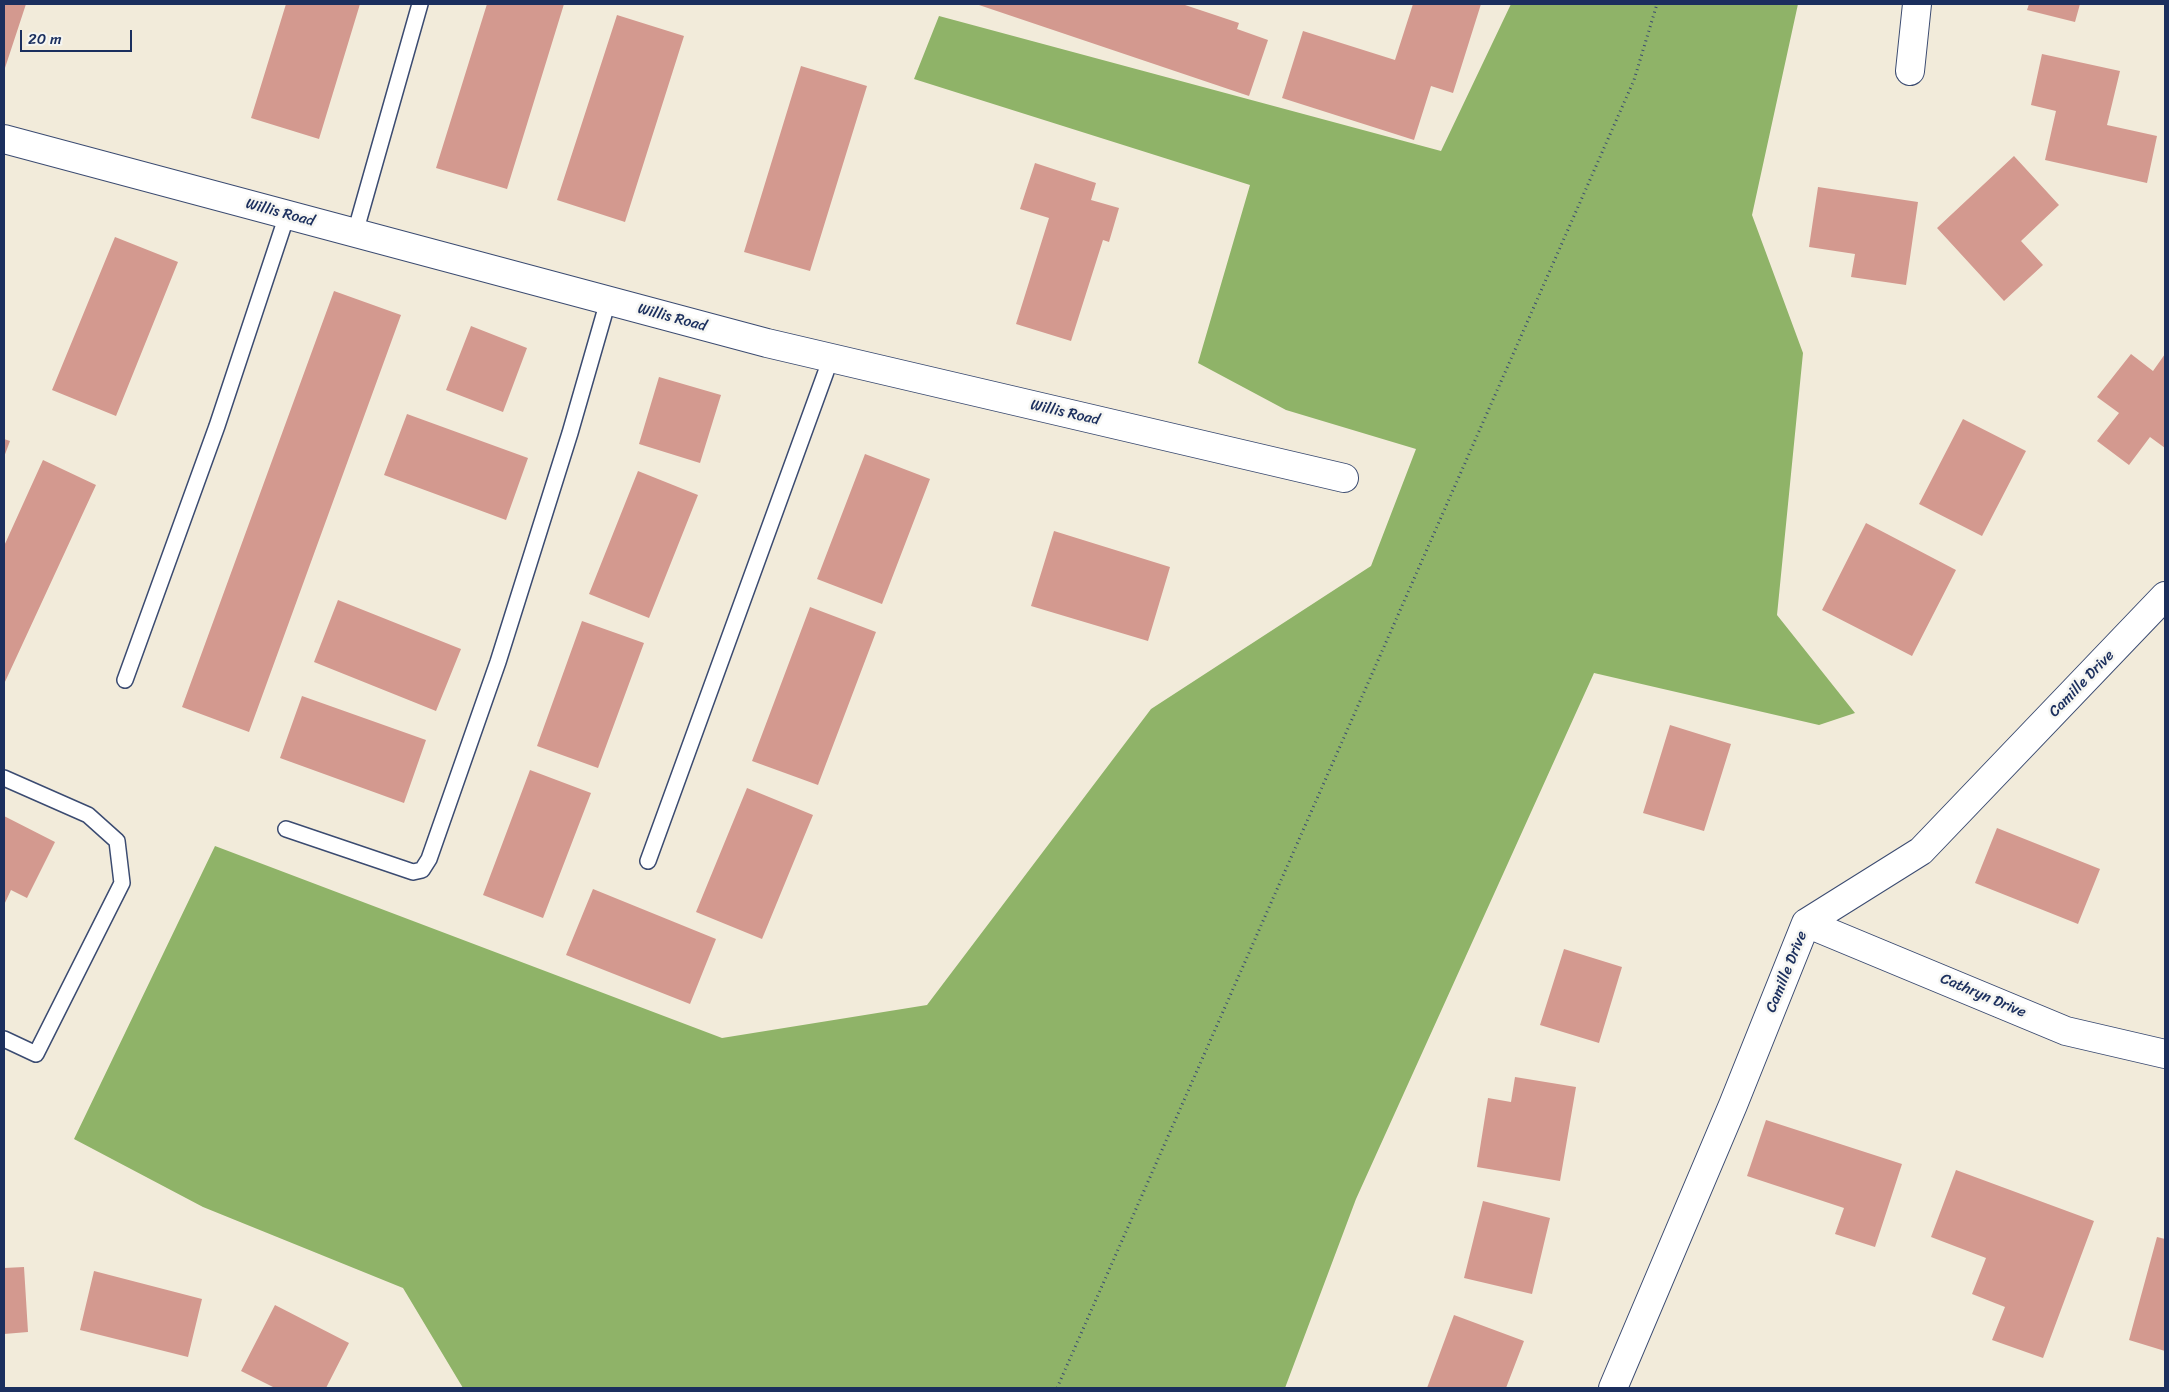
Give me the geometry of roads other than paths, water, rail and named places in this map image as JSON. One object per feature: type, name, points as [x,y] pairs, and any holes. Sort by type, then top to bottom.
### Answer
[{"type":"street","points":[[1910,71],[1917,4]]},
{"type":"street","name":"Willis Road","points":[[4,139],[608,301],[831,358],[1344,478]]},
{"type":"street","name":"Camille Drive","points":[[1613,1388],[1733,1106],[1806,923],[1922,851],[2165,596]]},
{"type":"street","name":"Cathryn Drive","points":[[1806,923],[2066,1031],[2165,1054]]},
{"type":"lane","points":[[355,233],[420,4]]},
{"type":"lane","points":[[126,680],[217,426],[287,215]]},
{"type":"lane","points":[[286,829],[413,872],[422,870],[429,859],[498,662],[570,433],[608,301]]},
{"type":"lane","points":[[648,861],[831,358]]},
{"type":"lane","points":[[4,778],[88,815],[116,841],[122,884],[36,1054],[4,1039]]}]
